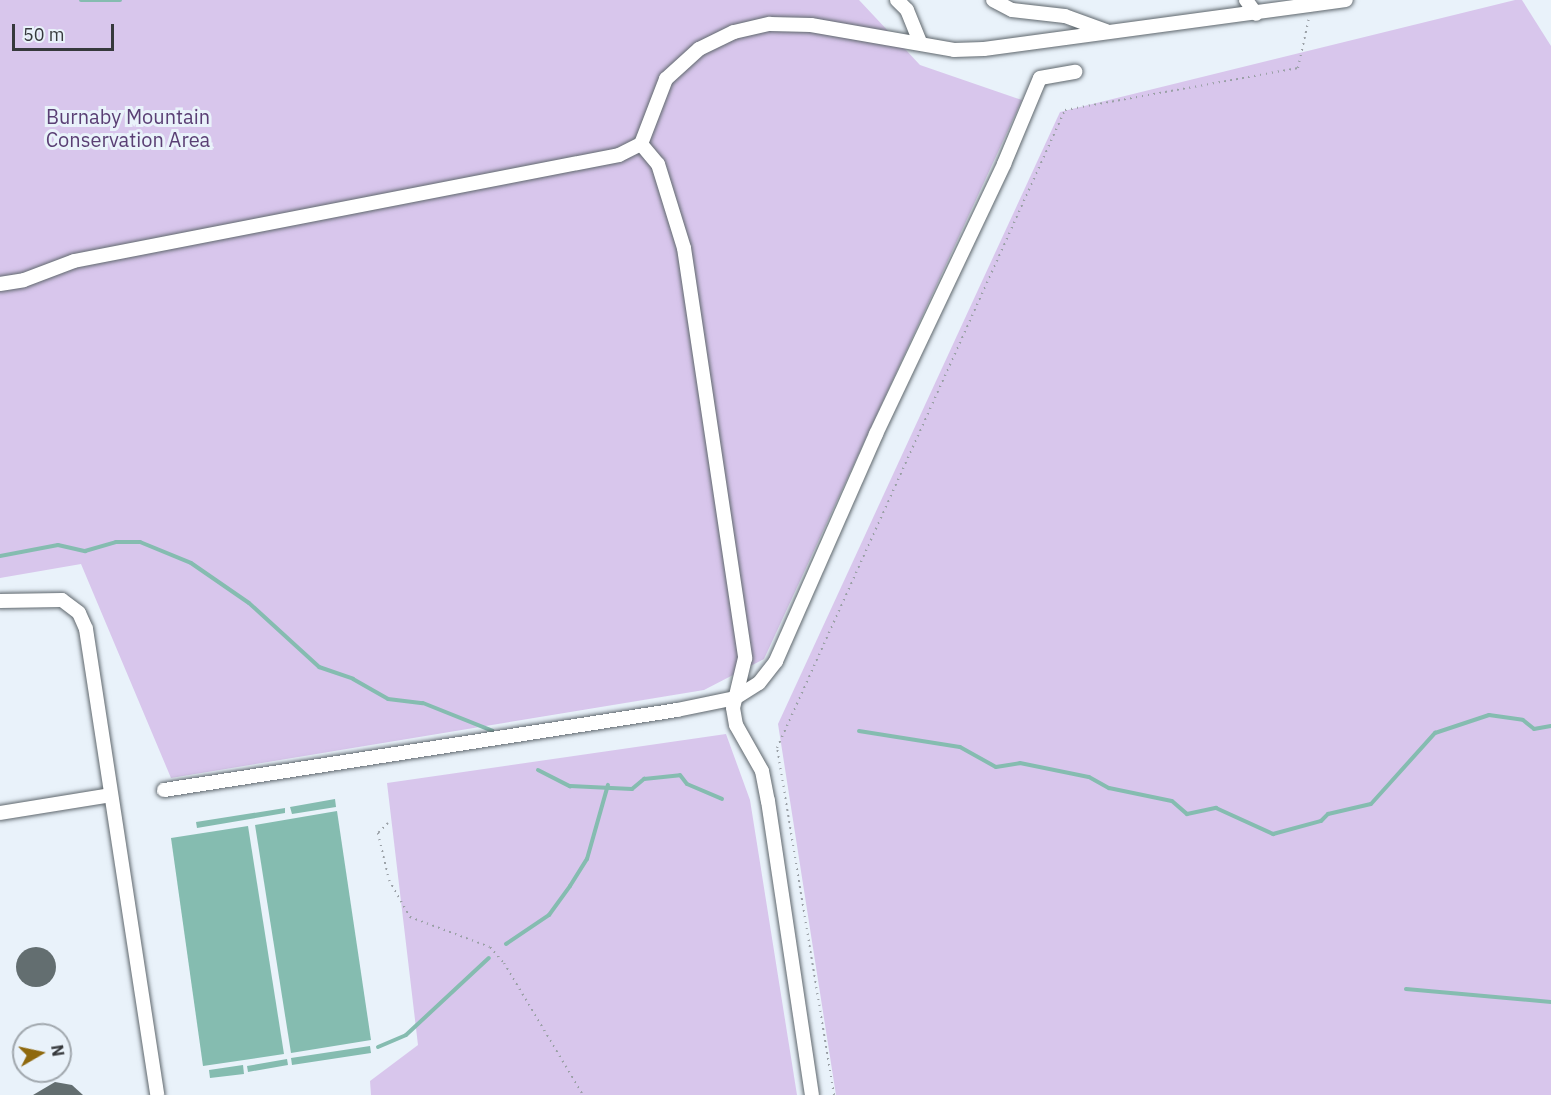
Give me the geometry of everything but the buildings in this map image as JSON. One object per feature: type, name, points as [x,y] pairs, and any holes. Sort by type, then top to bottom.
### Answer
[{"type":"lane","points":[[897,0],[907,10],[920,44]]},
{"type":"lane","points":[[993,0],[1012,10],[1065,16],[1108,32]]},
{"type":"lane","points":[[1246,0],[1256,14]]},
{"type":"lane","points":[[0,284],[24,280],[74,261],[619,155],[641,144],[666,79],[699,49],[734,32],[790,24],[954,50],[984,49],[1256,14],[1346,0]]},
{"type":"lane","points":[[164,790],[666,712],[735,698],[759,683],[776,661],[876,434],[1004,164],[1040,78],[1075,72]]},
{"type":"lane","points":[[641,144],[657,164],[684,248],[745,658],[741,689],[735,698],[736,725],[762,771],[812,1095]]},
{"type":"lane","points":[[0,601],[62,600],[79,613],[86,629],[157,1095]]},
{"type":"lane","points":[[0,813],[111,795]]},
{"type":"path","points":[[834,1095],[777,748],[1065,111],[1298,68],[1311,8]]},
{"type":"path","points":[[388,823],[378,833],[380,842],[389,880],[410,917],[490,947],[504,963],[583,1095]]},
{"type":"green space","name":"Burnaby Mountain Conservation Area","points":[[0,0],[859,0],[920,65],[1022,100],[764,659],[704,690],[171,778],[81,564],[0,578]]},
{"type":"green space","points":[[1522,0],[1551,46],[1551,1095],[836,1095],[778,724],[1060,112]]},
{"type":"green space","points":[[726,734],[750,800],[797,1095],[371,1095],[370,1081],[418,1045],[387,783]]},
{"type":"shaded area","points":[[335,799],[336,807],[292,814],[290,807]]},
{"type":"shaded area","points":[[285,808],[285,813],[197,828],[196,822]]},
{"type":"shaded area","points":[[337,811],[371,1040],[291,1053],[255,825]]},
{"type":"shaded area","points":[[248,826],[284,1054],[203,1066],[171,838]]},
{"type":"shaded area","points":[[370,1046],[371,1053],[292,1065],[291,1058]]},
{"type":"shaded area","points":[[287,1059],[288,1065],[248,1072],[247,1066]]},
{"type":"shaded area","points":[[243,1065],[244,1074],[210,1078],[209,1070]]},
{"type":"waterway","points":[[81,0],[120,0]]},
{"type":"waterway","points":[[0,556],[58,545],[85,551],[116,542],[140,542],[191,563],[249,603],[319,667],[353,679],[388,699],[423,703],[493,731]]},
{"type":"waterway","points":[[859,731],[960,747],[996,767],[1020,763],[1089,777],[1109,788],[1172,801],[1187,814],[1216,808],[1273,834],[1321,821],[1328,814],[1371,804],[1435,733],[1489,715],[1523,720],[1534,729],[1551,726]]},
{"type":"waterway","points":[[538,770],[570,786],[632,789],[644,779],[680,775],[687,784],[722,799]]},
{"type":"waterway","points":[[506,944],[549,915],[570,886],[587,859],[608,785]]},
{"type":"waterway","points":[[378,1047],[406,1035],[489,958]]},
{"type":"waterway","points":[[1406,989],[1551,1002]]}]
